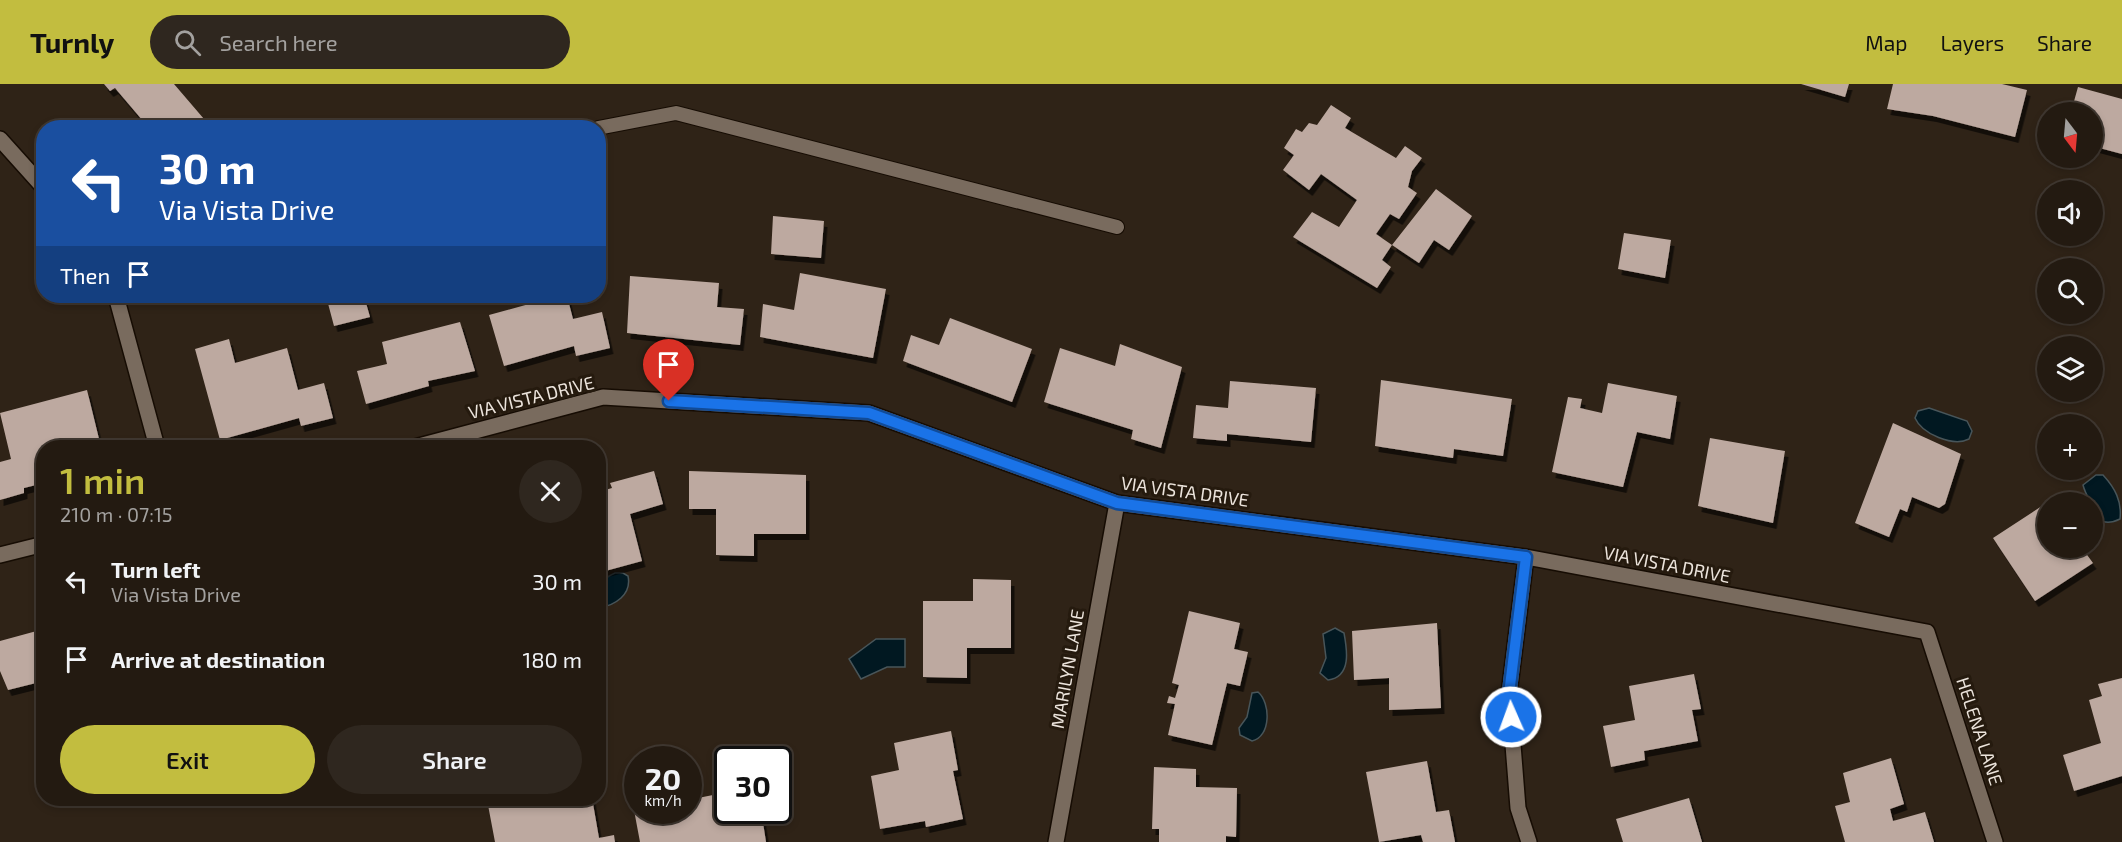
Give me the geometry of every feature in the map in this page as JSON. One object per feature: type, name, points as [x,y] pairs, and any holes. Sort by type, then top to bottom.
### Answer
[{"type":"street","points":[[0,140],[36,179]]},
{"type":"street","points":[[118,303],[155,440]]},
{"type":"street","name":"VIA VISTA DRIVE","points":[[441,440],[603,397],[869,413],[1117,503],[1526,557],[1927,632]]},
{"type":"street","name":"MARILYN LANE","points":[[1056,842],[1117,503]]},
{"type":"street","points":[[0,555],[36,546]]},
{"type":"street","points":[[1526,557],[1509,694],[1518,808],[1529,842]]},
{"type":"street","name":"HELENA LANE","points":[[1927,632],[1995,842]]},
{"type":"lane","points":[[606,126],[676,113],[1117,227]]},
{"type":"water","points":[[1929,408],[1967,421],[1972,431],[1969,439],[1947,440],[1924,429],[1915,418],[1918,411]]},
{"type":"water","points":[[2103,475],[2119,501],[2120,519],[2103,522],[2103,492],[2085,492],[2083,485],[2090,480],[2103,480]]},
{"type":"water","points":[[615,573],[623,573],[628,576],[629,583],[621,598],[606,606],[606,578]]},
{"type":"water","points":[[1335,628],[1344,633],[1347,654],[1341,674],[1328,680],[1320,673],[1326,658],[1323,634]]},
{"type":"water","points":[[876,639],[905,639],[905,667],[887,667],[861,679],[849,659]]},
{"type":"water","points":[[1258,692],[1265,704],[1267,719],[1263,733],[1252,741],[1240,735],[1239,728],[1247,717],[1252,693]]},
{"type":"building","points":[[104,84],[174,84],[204,119],[142,120],[115,88],[110,91]]},
{"type":"building","points":[[1801,84],[1849,84],[1845,97]]},
{"type":"building","points":[[1893,84],[2002,84],[2027,90],[2015,137],[1933,116],[1887,109]]},
{"type":"building","points":[[2078,87],[2122,99],[2122,154],[2103,149],[2103,102],[2074,102]]},
{"type":"building","points":[[1331,105],[1351,118],[1345,128],[1396,158],[1405,146],[1422,158],[1412,171],[1408,187],[1417,193],[1399,219],[1390,214],[1376,234],[1392,245],[1382,260],[1391,267],[1377,288],[1293,237],[1312,212],[1339,227],[1357,200],[1321,174],[1309,190],[1283,170],[1294,155],[1284,148],[1296,129],[1302,132],[1309,123],[1317,125]]},
{"type":"building","points":[[1436,189],[1472,216],[1449,250],[1434,240],[1419,263],[1392,245]]},
{"type":"building","points":[[773,216],[824,221],[821,258],[771,254]]},
{"type":"building","points":[[1624,233],[1671,240],[1665,278],[1618,269]]},
{"type":"building","points":[[800,273],[886,289],[873,358],[760,337],[763,304],[794,310]]},
{"type":"building","points":[[630,276],[719,283],[717,307],[744,309],[740,345],[627,333]]},
{"type":"building","points":[[328,303],[366,303],[370,317],[334,326]]},
{"type":"building","points":[[533,303],[569,303],[573,319],[602,312],[610,348],[576,356],[574,346],[504,366],[489,315]]},
{"type":"building","points":[[950,318],[1032,349],[1012,402],[903,361],[911,335],[939,345]]},
{"type":"building","points":[[460,322],[475,371],[428,381],[429,386],[366,404],[357,371],[387,364],[382,342]]},
{"type":"building","points":[[229,339],[235,363],[287,348],[298,390],[324,383],[333,418],[301,426],[299,418],[220,440],[195,349]]},
{"type":"building","points":[[1120,344],[1182,367],[1161,448],[1131,439],[1133,430],[1044,402],[1060,348],[1115,366]]},
{"type":"building","points":[[1381,380],[1512,399],[1503,456],[1454,449],[1453,458],[1375,446]]},
{"type":"building","points":[[1230,381],[1316,388],[1311,442],[1227,434],[1227,441],[1193,438],[1196,405],[1228,408]]},
{"type":"building","points":[[1608,383],[1677,396],[1670,439],[1637,432],[1623,487],[1552,472],[1568,397],[1582,399],[1580,408],[1602,413]]},
{"type":"building","points":[[87,390],[99,440],[36,440],[36,485],[24,488],[24,493],[0,500],[0,462],[11,459],[0,413]]},
{"type":"building","points":[[1893,423],[1961,454],[1945,504],[1939,508],[1912,497],[1907,512],[1900,509],[1889,537],[1855,523]]},
{"type":"building","points":[[1710,438],[1785,451],[1773,523],[1698,506]]},
{"type":"building","points":[[654,471],[663,504],[630,514],[642,561],[606,571],[606,490],[612,488],[610,483]]},
{"type":"building","points":[[689,471],[806,475],[806,534],[754,534],[754,556],[716,555],[716,509],[689,509]]},
{"type":"building","points":[[2037,509],[2037,558],[2089,558],[2093,563],[2035,601],[1993,538]]},
{"type":"building","points":[[973,579],[1011,580],[1011,648],[967,648],[967,678],[923,677],[923,601],[973,601]]},
{"type":"building","points":[[1189,611],[1240,623],[1234,649],[1248,652],[1240,686],[1227,683],[1212,745],[1168,735],[1175,704],[1167,703],[1169,696],[1175,698],[1179,685],[1172,683]]},
{"type":"building","points":[[1437,623],[1441,708],[1389,710],[1389,678],[1354,680],[1352,631]]},
{"type":"building","points":[[36,631],[36,683],[8,690],[0,671],[0,641]]},
{"type":"building","points":[[1694,674],[1701,709],[1692,710],[1698,741],[1644,751],[1645,760],[1611,767],[1603,726],[1635,720],[1629,686]]},
{"type":"building","points":[[2122,678],[2122,776],[2074,791],[2063,755],[2101,743],[2089,700],[2102,696],[2098,684]]},
{"type":"building","points":[[951,731],[958,770],[953,771],[963,819],[926,827],[925,821],[880,829],[871,776],[899,770],[894,743]]},
{"type":"building","points":[[1891,758],[1904,804],[1890,809],[1893,821],[1925,812],[1934,842],[1845,842],[1835,806],[1850,802],[1843,773]]},
{"type":"building","points":[[1427,761],[1436,812],[1449,810],[1455,842],[1423,842],[1421,835],[1379,842],[1366,772]]},
{"type":"building","points":[[1154,767],[1196,769],[1196,787],[1237,788],[1236,837],[1226,836],[1226,842],[1159,842],[1159,829],[1152,829]]},
{"type":"building","points":[[714,795],[714,824],[763,824],[766,842],[640,842],[637,824],[702,824],[702,797]]},
{"type":"building","points":[[1689,798],[1702,842],[1623,842],[1616,819]]},
{"type":"building","points":[[488,806],[593,806],[599,838],[614,835],[615,842],[495,842]]},
{"type":"route","points":[[669,401],[869,413],[1117,503],[1526,557],[1509,694],[1511,717]]}]
